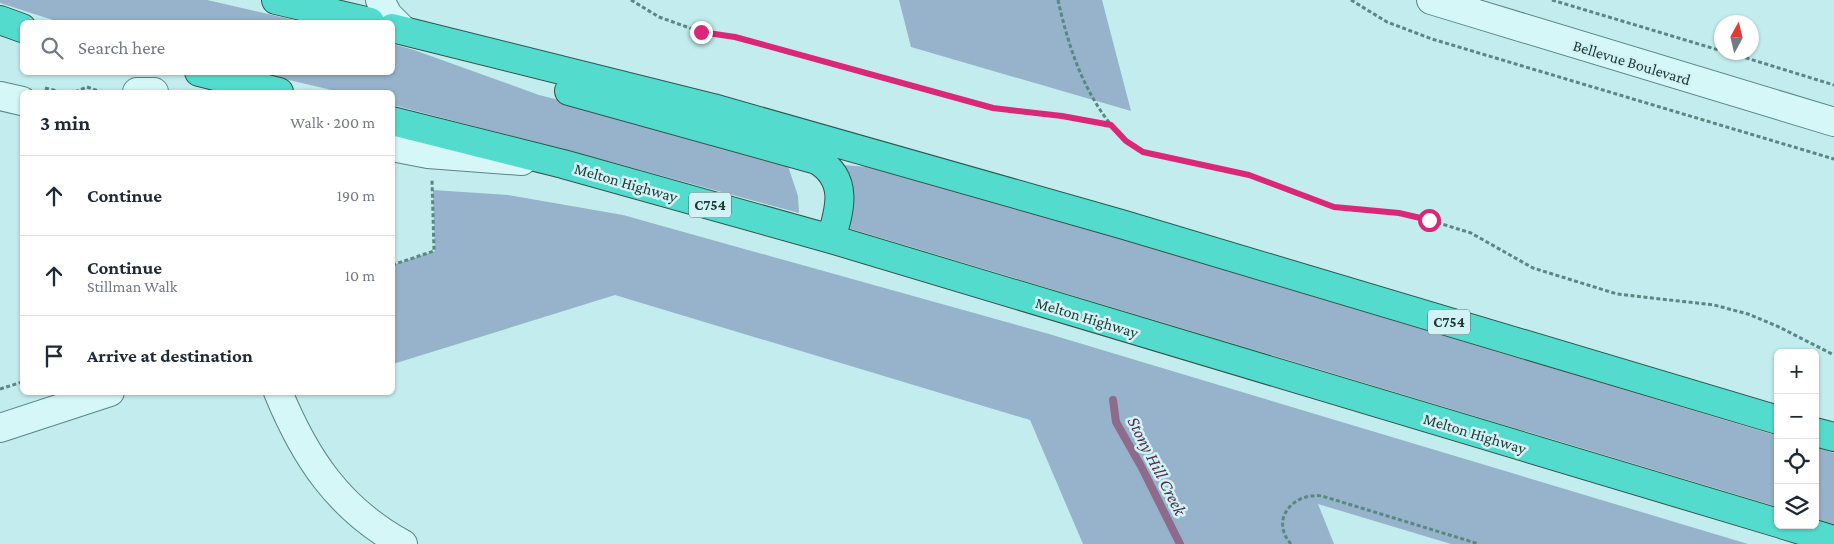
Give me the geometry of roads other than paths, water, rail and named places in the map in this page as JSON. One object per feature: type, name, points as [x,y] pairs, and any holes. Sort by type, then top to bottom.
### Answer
[{"type":"highway","points":[[276,0],[361,20]]},
{"type":"highway","points":[[0,20],[20,27]]},
{"type":"highway","name":"C754","points":[[398,29],[713,108],[1012,192],[1774,419]]},
{"type":"highway","points":[[430,38],[522,77],[817,160],[827,166],[834,174],[838,184],[839,208],[831,239]]},
{"type":"highway","points":[[212,75],[271,90]]},
{"type":"highway","name":"Melton Highway","points":[[395,122],[564,164],[831,239],[1162,340],[1774,522]]},
{"type":"highway","points":[[1819,433],[1834,437]]},
{"type":"highway","points":[[1797,529],[1834,540]]},
{"type":"street","points":[[380,0],[392,20]]},
{"type":"street","name":"Bellevue Boulevard","points":[[1431,0],[1834,122]]},
{"type":"street","points":[[0,96],[20,101]]},
{"type":"street","points":[[395,148],[428,154],[564,164]]},
{"type":"street","points":[[0,428],[101,395]]},
{"type":"street","points":[[279,395],[315,465],[332,488],[358,514],[392,541]]},
{"type":"waterway","name":"Stony Hill Creek","points":[[1113,400],[1116,422],[1141,466],[1180,544]]}]
